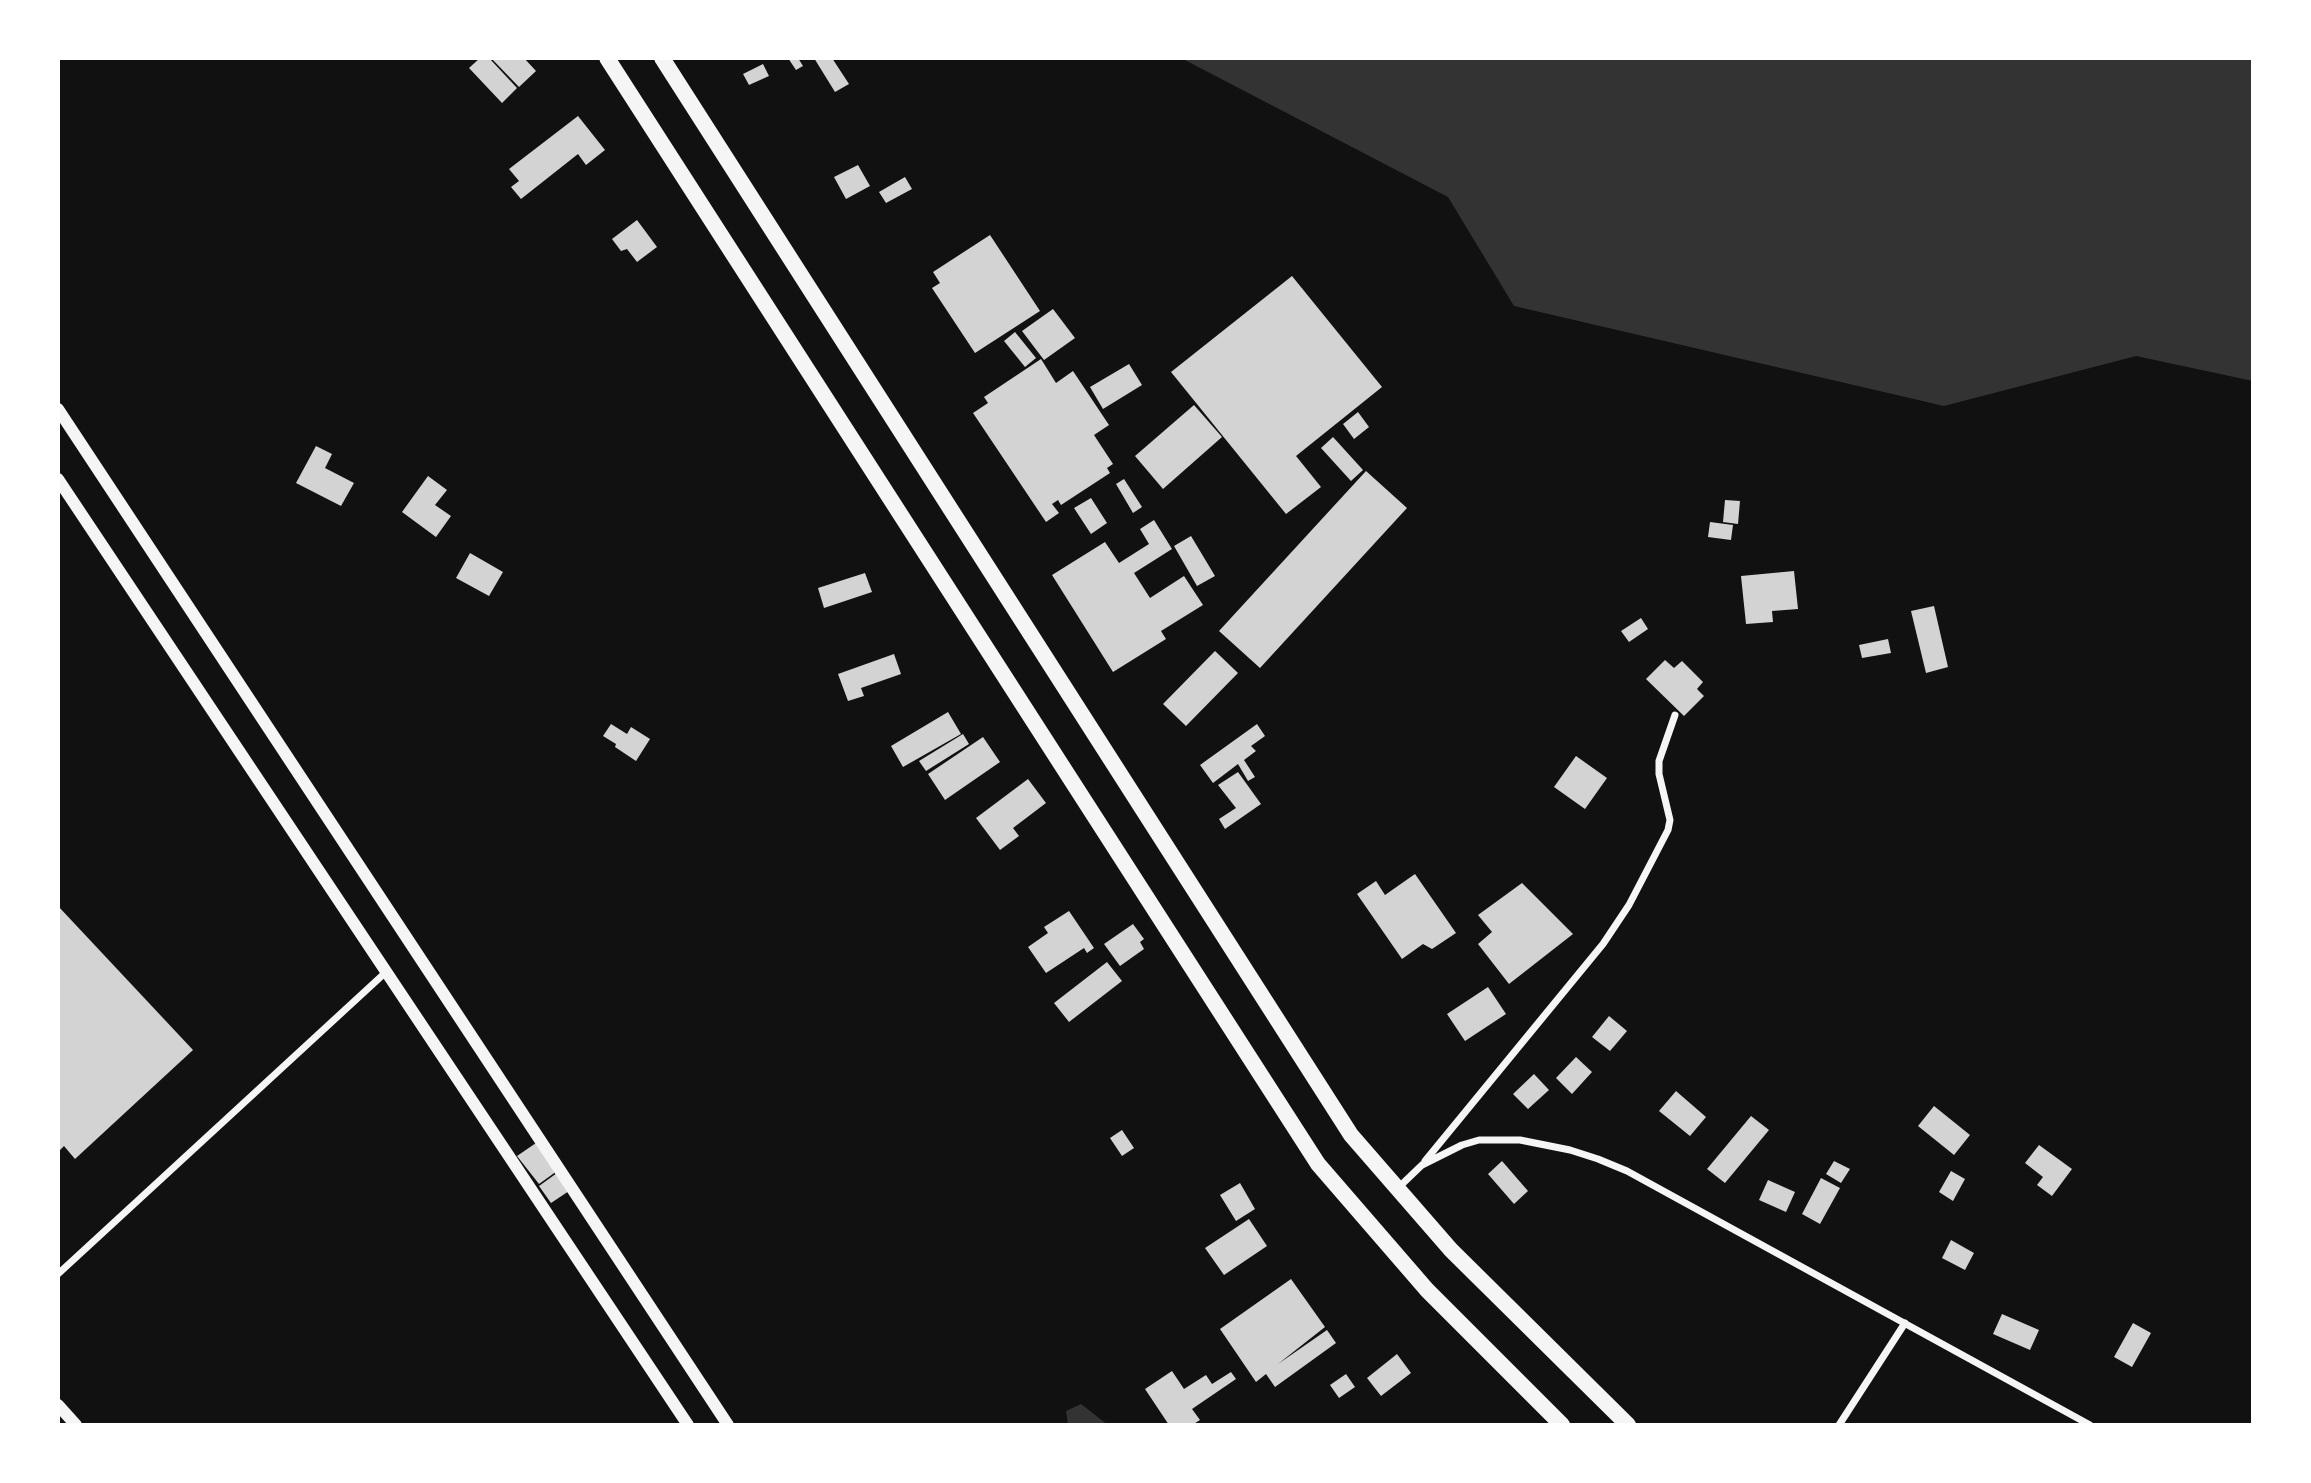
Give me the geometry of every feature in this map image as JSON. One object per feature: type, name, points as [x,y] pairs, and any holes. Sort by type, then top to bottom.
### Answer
[{"type":"highway","points":[[607,58],[1318,1164],[1427,1290],[1562,1425]]},
{"type":"highway","points":[[662,58],[1351,1135],[1451,1250],[1628,1425]]},
{"type":"street","points":[[58,409],[729,1425]]},
{"type":"street","points":[[58,480],[688,1425]]},
{"type":"street","points":[[1398,1189],[1422,1165],[1603,944],[1629,905],[1668,830],[1670,820],[1659,774],[1659,761],[1675,715]]},
{"type":"street","points":[[58,1274],[386,972]]},
{"type":"street","points":[[1422,1165],[1462,1145],[1497,1139],[1520,1140],[1570,1150],[1598,1159],[1628,1171],[2090,1425]]},
{"type":"street","points":[[1839,1425],[1905,1323]]},
{"type":"street","points":[[58,1405],[76,1425]]},
{"type":"shaded area","points":[[1181,58],[2253,58],[2253,381],[2136,356],[1944,406],[1514,306],[1448,197]]},
{"type":"shaded area","points":[[1081,1404],[1108,1425],[1068,1425],[1066,1411]]},
{"type":"building","points":[[480,58],[489,58],[517,88],[502,103],[469,68]]},
{"type":"building","points":[[491,58],[524,58],[536,71],[519,87]]},
{"type":"building","points":[[788,58],[798,58],[803,66],[796,70]]},
{"type":"building","points":[[814,58],[832,58],[849,84],[835,92]]},
{"type":"building","points":[[763,64],[769,76],[749,85],[743,74]]},
{"type":"building","points":[[578,116],[605,150],[586,165],[578,154],[521,199],[511,187],[519,181],[509,169]]},
{"type":"building","points":[[858,165],[870,186],[846,199],[834,177]]},
{"type":"building","points":[[905,177],[912,189],[886,203],[879,192]]},
{"type":"building","points":[[637,220],[657,247],[637,262],[627,249],[621,251],[612,239]]},
{"type":"building","points":[[990,235],[1040,311],[975,353],[932,288],[940,283],[933,272]]},
{"type":"building","points":[[1292,276],[1382,387],[1296,456],[1321,487],[1286,514],[1171,372]]},
{"type":"building","points":[[1053,309],[1075,338],[1044,360],[1022,331]]},
{"type":"building","points":[[1015,332],[1036,358],[1025,367],[1004,341]]},
{"type":"building","points":[[1041,359],[1056,383],[1073,371],[1109,425],[1094,435],[1113,464],[1107,468],[1110,473],[1061,505],[1058,500],[1052,504],[1059,513],[1046,522],[973,413],[988,403],[984,397]]},
{"type":"building","points":[[1129,364],[1142,385],[1103,409],[1090,387]]},
{"type":"building","points":[[1194,405],[1222,437],[1163,489],[1135,456]]},
{"type":"building","points":[[1358,412],[1369,427],[1354,439],[1343,424]]},
{"type":"building","points":[[1333,437],[1363,470],[1351,481],[1321,448]]},
{"type":"building","points":[[316,446],[332,454],[325,468],[354,483],[341,506],[296,483]]},
{"type":"building","points":[[1366,471],[1407,508],[1260,668],[1219,631]]},
{"type":"building","points":[[428,476],[447,490],[435,505],[451,516],[436,537],[402,512]]},
{"type":"building","points":[[1124,479],[1142,507],[1133,513],[1116,484]]},
{"type":"building","points":[[1091,498],[1107,523],[1091,534],[1074,508]]},
{"type":"building","points":[[1725,500],[1740,501],[1738,524],[1723,522]]},
{"type":"building","points":[[1154,520],[1172,549],[1134,573],[1150,598],[1184,576],[1203,605],[1161,631],[1166,639],[1113,672],[1052,575],[1105,542],[1119,563],[1149,544],[1140,529]]},
{"type":"building","points":[[1710,522],[1733,525],[1731,540],[1708,537]]},
{"type":"building","points":[[1191,536],[1215,576],[1197,586],[1174,546]]},
{"type":"building","points":[[470,553],[503,572],[489,596],[456,578]]},
{"type":"building","points":[[1794,571],[1798,609],[1772,611],[1773,622],[1746,624],[1741,576]]},
{"type":"building","points":[[865,573],[872,592],[824,608],[818,588]]},
{"type":"building","points":[[1934,606],[1948,667],[1926,673],[1911,611]]},
{"type":"building","points":[[1641,618],[1648,629],[1629,642],[1621,631]]},
{"type":"building","points":[[1888,639],[1891,653],[1862,658],[1859,645]]},
{"type":"building","points":[[1215,651],[1238,673],[1186,726],[1163,704]]},
{"type":"building","points":[[894,654],[901,674],[861,688],[864,696],[848,701],[838,674]]},
{"type":"building","points":[[1665,660],[1674,668],[1682,661],[1703,682],[1697,689],[1704,696],[1684,716],[1646,679]]},
{"type":"building","points":[[948,712],[961,734],[903,767],[891,746]]},
{"type":"building","points":[[611,724],[627,734],[631,727],[650,739],[636,761],[603,736]]},
{"type":"building","points":[[1257,724],[1265,736],[1251,746],[1256,751],[1244,760],[1255,777],[1248,781],[1238,764],[1213,783],[1200,765]]},
{"type":"building","points":[[963,734],[969,744],[926,771],[919,761]]},
{"type":"building","points":[[983,737],[1000,762],[945,800],[928,774]]},
{"type":"building","points":[[1576,756],[1607,778],[1585,809],[1554,787]]},
{"type":"building","points":[[1238,772],[1261,804],[1225,829],[1219,819],[1236,808],[1218,785]]},
{"type":"building","points":[[1028,779],[1046,803],[1013,828],[1019,836],[1000,850],[976,818]]},
{"type":"building","points":[[1415,874],[1456,933],[1432,949],[1423,944],[1402,959],[1357,894],[1376,881],[1385,895]]},
{"type":"building","points":[[1522,883],[1573,934],[1509,984],[1478,944],[1492,932],[1478,915]]},
{"type":"building","points":[[58,906],[193,1050],[75,1159],[64,1146],[58,1152]]},
{"type":"building","points":[[1069,911],[1094,948],[1087,953],[1084,948],[1046,973],[1028,947],[1048,933],[1044,927]]},
{"type":"building","points":[[1133,924],[1144,939],[1140,942],[1144,949],[1120,966],[1104,944]]},
{"type":"building","points":[[1107,962],[1122,981],[1069,1022],[1054,1003]]},
{"type":"building","points":[[1488,987],[1506,1014],[1465,1041],[1447,1014]]},
{"type":"building","points":[[1609,1016],[1627,1031],[1610,1051],[1592,1037]]},
{"type":"building","points":[[1576,1057],[1592,1072],[1572,1094],[1556,1078]]},
{"type":"building","points":[[1534,1074],[1549,1090],[1528,1109],[1513,1094]]},
{"type":"building","points":[[1676,1091],[1706,1117],[1690,1136],[1659,1111]]},
{"type":"building","points":[[1934,1106],[1970,1135],[1954,1155],[1918,1126]]},
{"type":"building","points":[[1751,1116],[1769,1130],[1725,1183],[1707,1169]]},
{"type":"building","points":[[1122,1130],[1134,1148],[1122,1156],[1110,1138]]},
{"type":"building","points":[[536,1143],[557,1171],[539,1184],[517,1156]]},
{"type":"building","points":[[2039,1145],[2072,1169],[2052,1196],[2037,1185],[2043,1177],[2025,1163]]},
{"type":"building","points":[[1502,1161],[1528,1191],[1514,1204],[1488,1174]]},
{"type":"building","points":[[1834,1161],[1850,1169],[1841,1183],[1826,1174]]},
{"type":"building","points":[[1951,1171],[1965,1179],[1953,1201],[1939,1192]]},
{"type":"building","points":[[557,1173],[569,1191],[551,1203],[539,1186]]},
{"type":"building","points":[[1821,1178],[1840,1188],[1820,1224],[1802,1214]]},
{"type":"building","points":[[1768,1180],[1795,1192],[1786,1212],[1759,1200]]},
{"type":"building","points":[[1240,1183],[1255,1209],[1236,1221],[1220,1195]]},
{"type":"building","points":[[1249,1219],[1267,1246],[1224,1275],[1205,1248]]},
{"type":"building","points":[[1951,1240],[1974,1253],[1965,1270],[1942,1258]]},
{"type":"building","points":[[1291,1279],[1325,1327],[1278,1364],[1327,1330],[1336,1343],[1275,1387],[1266,1374],[1256,1382],[1220,1329]]},
{"type":"building","points":[[2002,1314],[2039,1330],[2030,1350],[1993,1334]]},
{"type":"building","points":[[2133,1323],[2151,1333],[2132,1367],[2114,1357]]},
{"type":"building","points":[[1397,1354],[1411,1373],[1381,1396],[1367,1378]]},
{"type":"building","points":[[1172,1371],[1184,1389],[1206,1375],[1212,1384],[1231,1372],[1236,1379],[1192,1409],[1200,1420],[1192,1425],[1169,1425],[1145,1389]]},
{"type":"building","points":[[1346,1374],[1355,1387],[1339,1398],[1330,1385]]}]
